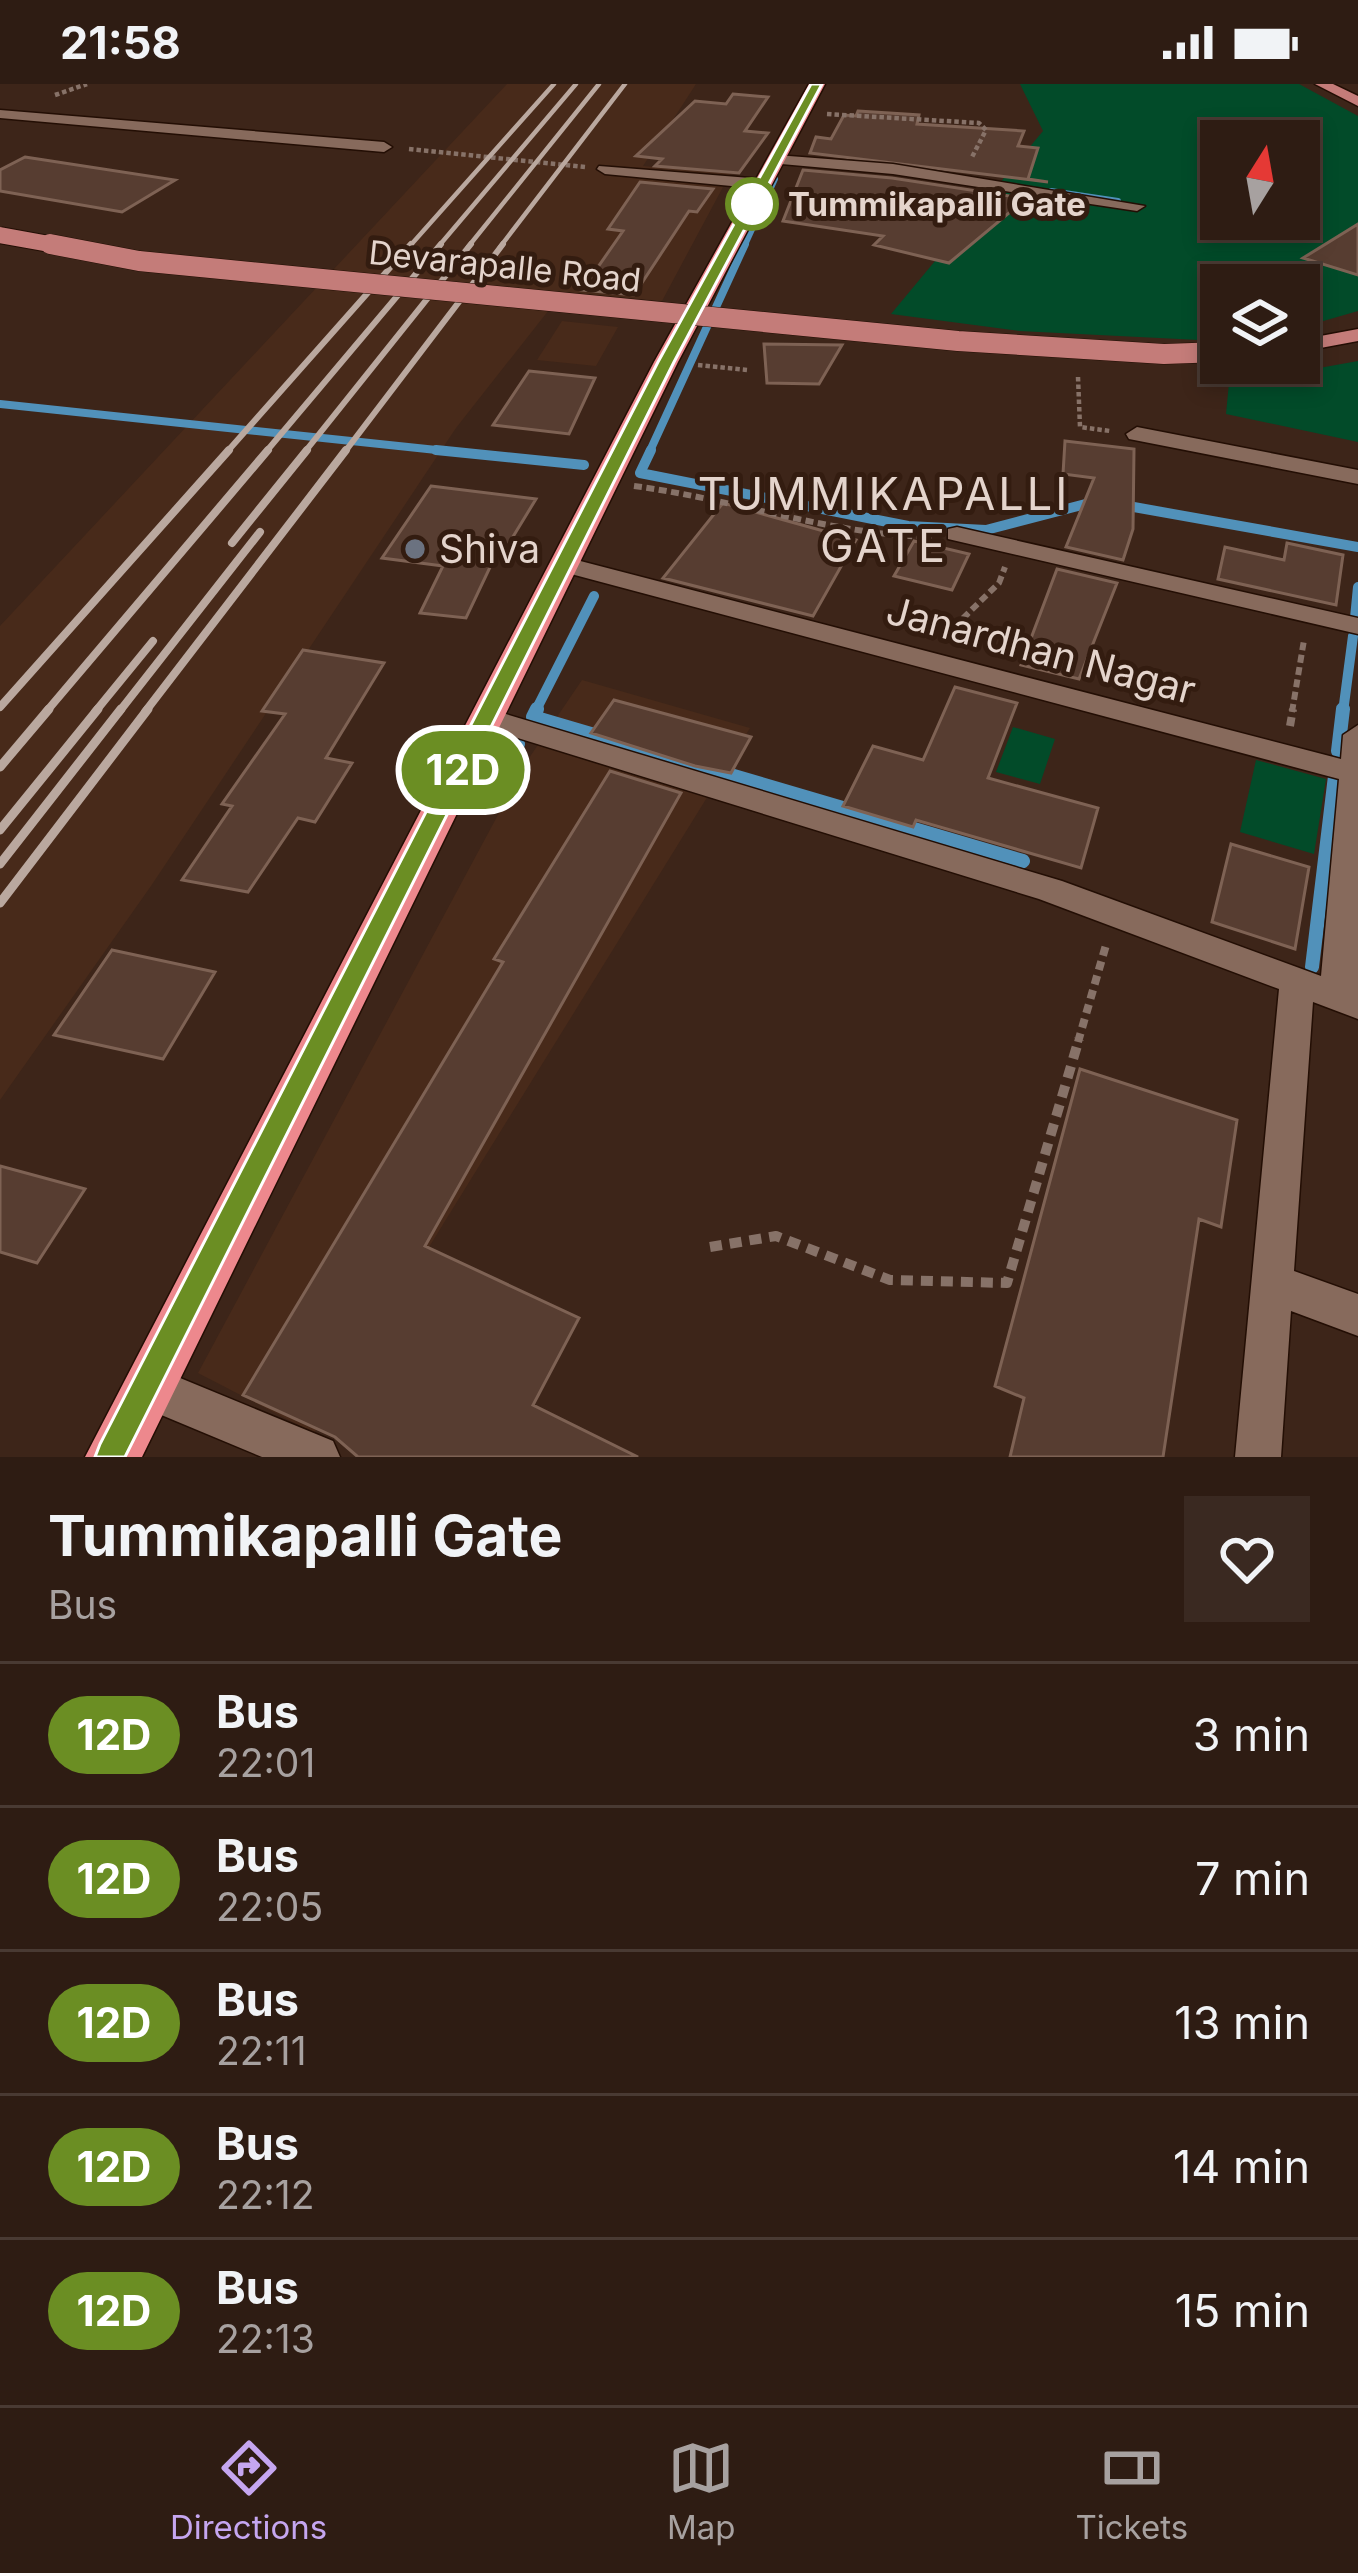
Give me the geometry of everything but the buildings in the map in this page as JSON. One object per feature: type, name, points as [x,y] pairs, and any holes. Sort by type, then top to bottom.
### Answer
[{"type":"highway","points":[[112,1457],[151,1388],[666,362],[809,98]]},
{"type":"main road","points":[[1322,84],[1358,102]]},
{"type":"main road","name":"Devarapalle Road","points":[[0,235],[140,261],[958,341],[1200,353]]},
{"type":"main road","points":[[1320,342],[1358,334]]},
{"type":"street","points":[[0,114],[385,147]]},
{"type":"street","points":[[605,169],[962,178],[1137,206]]},
{"type":"street","points":[[1137,434],[1358,477]]},
{"type":"street","points":[[957,534],[1358,626]]},
{"type":"street","name":"Janardhan Nagar","points":[[565,565],[1356,773]]},
{"type":"street","points":[[489,718],[1050,890],[1348,1001],[1358,735]]},
{"type":"street","points":[[1258,1457],[1298,986]]},
{"type":"street","points":[[1273,1284],[1358,1315]]},
{"type":"street","points":[[151,1388],[317,1457]]},
{"type":"path","points":[[809,98],[980,124],[986,130],[962,178]]},
{"type":"path","points":[[385,147],[605,169]]},
{"type":"path","points":[[666,362],[747,370]]},
{"type":"path","points":[[606,482],[704,495],[892,536],[957,534]]},
{"type":"path","points":[[894,651],[925,650],[947,635],[999,584],[1010,546]]},
{"type":"path","points":[[1286,755],[1308,615]]},
{"type":"path","points":[[710,1247],[776,1236],[890,1280],[1007,1283],[1114,915]]},
{"type":"shaded area","points":[[507,84],[696,84],[643,166],[687,170],[708,127],[753,131],[662,301],[563,292],[456,428],[151,886],[0,1100],[0,626]]},
{"type":"shaded area","points":[[562,321],[618,327],[596,366],[537,360]]},
{"type":"shaded area","points":[[582,680],[750,728],[314,1433],[198,1373],[527,761]]},
{"type":"green space","points":[[1020,84],[1299,84],[1358,116],[1358,311],[1320,322],[1320,264],[1200,264],[1200,340],[1019,331],[891,314],[1043,131]]},
{"type":"green space","points":[[1358,361],[1358,442],[1226,414],[1229,384],[1320,384],[1320,368]]},
{"type":"green space","points":[[1013,727],[1055,739],[1040,784],[996,772]]},
{"type":"green space","points":[[1256,760],[1326,779],[1314,854],[1240,832]]},
{"type":"waterway","points":[[744,247],[775,179]]},
{"type":"waterway","points":[[1051,191],[1118,201]]},
{"type":"waterway","points":[[649,453],[745,244]]},
{"type":"waterway","points":[[0,404],[450,451]]},
{"type":"waterway","points":[[436,450],[450,451]]},
{"type":"waterway","points":[[651,450],[640,473],[908,526],[986,530],[1097,501]]},
{"type":"waterway","points":[[450,451],[584,465]]},
{"type":"waterway","points":[[450,451],[465,453]]},
{"type":"waterway","points":[[1117,504],[1358,547]]},
{"type":"waterway","points":[[1355,618],[1358,587]]},
{"type":"waterway","points":[[535,712],[594,596]]},
{"type":"waterway","points":[[1343,712],[1353,636]]},
{"type":"waterway","points":[[537,709],[533,717],[1023,861]]},
{"type":"waterway","points":[[1338,751],[1343,709]]},
{"type":"waterway","points":[[515,750],[518,744]]},
{"type":"waterway","points":[[1312,967],[1335,776]]},
{"type":"railway","points":[[409,247],[554,84]]},
{"type":"railway","points":[[438,247],[576,84]]},
{"type":"railway","points":[[468,247],[599,84]]},
{"type":"railway","points":[[500,247],[625,84]]},
{"type":"railway","points":[[226,453],[411,244]]},
{"type":"railway","points":[[265,453],[441,244]]},
{"type":"railway","points":[[304,453],[471,244]]},
{"type":"railway","points":[[344,453],[503,244]]},
{"type":"railway","points":[[0,707],[229,450]]},
{"type":"railway","points":[[46,712],[268,450]]},
{"type":"railway","points":[[232,543],[307,450]]},
{"type":"railway","points":[[145,712],[346,450]]},
{"type":"railway","points":[[119,712],[260,532]]},
{"type":"railway","points":[[95,712],[153,641]]},
{"type":"railway","points":[[0,767],[49,709]]},
{"type":"railway","points":[[0,830],[98,709]]},
{"type":"railway","points":[[0,864],[121,709]]},
{"type":"railway","points":[[0,903],[148,709]]},
{"type":"bus line","name":"12D","points":[[113,1457],[666,362],[817,84]]},
{"type":"place","name":"Tummikapalli Gate","points":[[752,204]]},
{"type":"place","name":"Shiva","points":[[415,549]]},
{"type":"district","name":"TUMMIKAPALLI GATE","points":[[884,520]]}]
